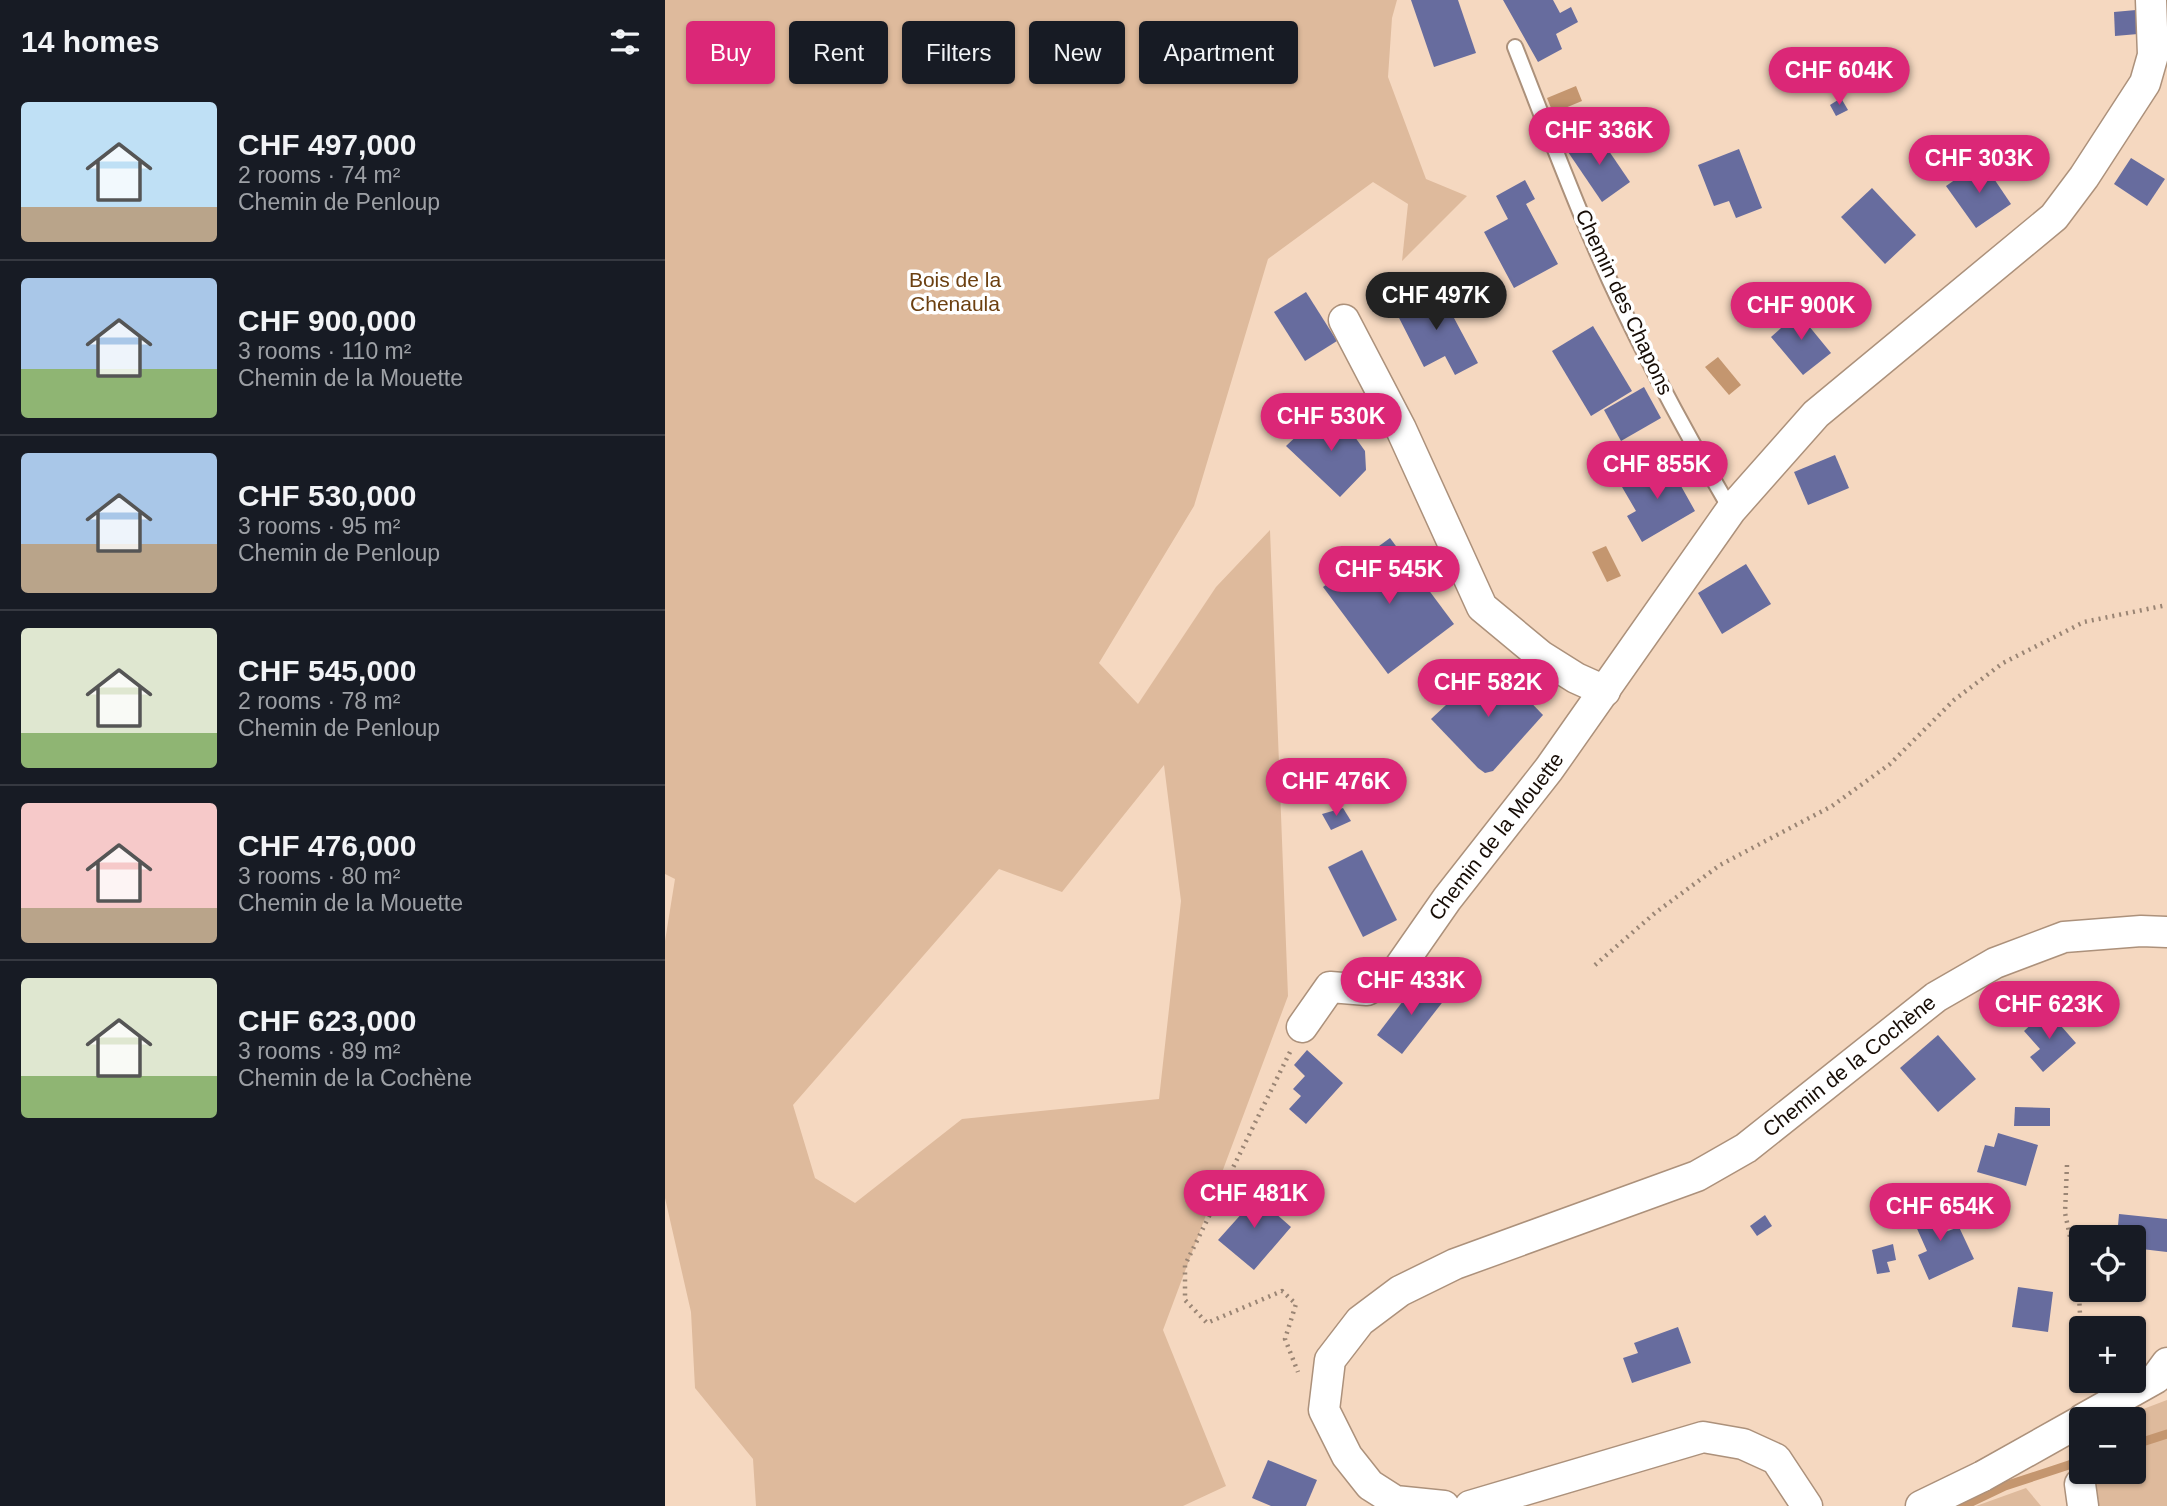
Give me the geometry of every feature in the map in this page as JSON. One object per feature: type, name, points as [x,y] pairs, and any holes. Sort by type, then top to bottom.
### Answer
[{"type":"street","name":"Chemin de la Mouette","points":[[1297,1036],[1330,987],[1367,990],[1394,975],[1447,899],[1549,769],[1731,510],[1816,414],[2054,217],[2084,177],[2145,83],[2153,55],[2151,0]]},
{"type":"street","points":[[1344,320],[1401,429],[1482,607],[1541,656],[1576,678],[1605,691]]},
{"type":"street","name":"Chemin de la Cochène","points":[[1324,1410],[1330,1360],[1360,1321],[1400,1291],[1455,1264],[1697,1176],[1756,1140],[1936,997],[1995,963],[2064,937],[2141,931],[2167,933]]},
{"type":"street","points":[[2105,1407],[2156,1378],[2167,1363]]},
{"type":"street","points":[[1324,1410],[1347,1456],[1370,1485],[1395,1501],[1444,1506]]},
{"type":"street","points":[[1921,1506],[1983,1476],[2069,1427]]},
{"type":"street","points":[[1470,1506],[1703,1437],[1743,1444],[1776,1459],[1807,1506]]},
{"type":"lane","name":"Chemin des Chapons","points":[[1515,47],[1594,246],[1692,445],[1731,510]]},
{"type":"path","points":[[1595,965],[1655,913],[1720,865],[1832,806],[1890,764],[1954,700],[2003,663],[2084,622],[2167,605]]},
{"type":"path","points":[[1297,1036],[1185,1265],[1185,1300],[1207,1323],[1282,1291],[1296,1304],[1285,1339],[1296,1369],[1324,1410]]},
{"type":"path","points":[[2067,1165],[2065,1213],[2078,1274],[2080,1316]]},
{"type":"green space","name":"Bois de la Chenaula","points":[[665,0],[1397,0],[1392,18],[1388,77],[1426,179],[1467,196],[1402,261],[1408,204],[1373,182],[1268,259],[1194,506],[1099,663],[1138,704],[1216,587],[1270,530],[1288,996],[1163,1330],[1226,1486],[1183,1506],[756,1506],[753,1459],[695,1388],[691,1312],[665,1198],[665,941],[675,879],[665,874]],"holes":[[[1164,765],[1181,901],[1159,1099],[962,1119],[855,1203],[815,1178],[793,1105],[999,869],[1062,892]]]},
{"type":"green space","points":[[2167,1400],[2167,1506],[2098,1506],[2099,1500],[2086,1484],[2146,1484],[2146,1408]]},
{"type":"green space","points":[[2026,1488],[2041,1506],[1976,1506]]},
{"type":"shaded area","points":[[1576,86],[1582,101],[1553,113],[1547,98]]},
{"type":"shaded area","points":[[1718,357],[1741,385],[1729,395],[1705,367]]},
{"type":"shaded area","points":[[1606,546],[1621,576],[1607,582],[1592,552]]},
{"type":"building","points":[[1411,0],[1458,0],[1476,53],[1434,67]]},
{"type":"building","points":[[1503,0],[1553,0],[1560,13],[1571,7],[1578,22],[1556,34],[1562,49],[1538,62]]},
{"type":"building","points":[[2136,10],[2138,34],[2115,36],[2114,12]]},
{"type":"building","points":[[1841,98],[1848,110],[1836,116],[1830,105]]},
{"type":"building","points":[[1596,132],[1630,182],[1602,202],[1568,152]]},
{"type":"building","points":[[1739,149],[1762,208],[1736,218],[1729,201],[1714,206],[1698,165]]},
{"type":"building","points":[[2131,158],[2165,179],[2147,206],[2114,184]]},
{"type":"building","points":[[1982,161],[2011,204],[1976,228],[1946,186]]},
{"type":"building","points":[[1525,180],[1535,199],[1526,204],[1558,264],[1514,288],[1484,232],[1508,219],[1496,196]]},
{"type":"building","points":[[1872,188],[1916,235],[1885,264],[1841,217]]},
{"type":"building","points":[[1438,288],[1478,363],[1455,375],[1445,356],[1424,367],[1395,310]]},
{"type":"building","points":[[1306,292],[1337,341],[1305,361],[1274,312]]},
{"type":"building","points":[[1798,305],[1808,317],[1804,320],[1831,353],[1803,375],[1771,337],[1791,319],[1787,314]]},
{"type":"building","points":[[1593,326],[1632,391],[1591,416],[1552,351]]},
{"type":"building","points":[[1644,387],[1661,418],[1621,441],[1604,410]]},
{"type":"building","points":[[1337,412],[1365,451],[1366,470],[1340,497],[1286,446],[1303,430],[1317,425]]},
{"type":"building","points":[[1835,455],[1849,488],[1808,505],[1794,472]]},
{"type":"building","points":[[1667,461],[1695,511],[1642,542],[1627,516],[1636,511],[1622,487]]},
{"type":"building","points":[[1390,538],[1454,624],[1388,674],[1323,587]]},
{"type":"building","points":[[1746,564],[1771,604],[1722,634],[1698,593]]},
{"type":"building","points":[[1492,662],[1543,715],[1493,771],[1485,773],[1431,719]]},
{"type":"building","points":[[1343,808],[1351,821],[1331,830],[1322,814]]},
{"type":"building","points":[[1362,850],[1397,920],[1363,937],[1328,867]]},
{"type":"building","points":[[1419,980],[1445,999],[1402,1054],[1377,1035]]},
{"type":"building","points":[[2047,1010],[2076,1043],[2043,1072],[2030,1057],[2040,1049],[2024,1031]]},
{"type":"building","points":[[1938,1035],[1976,1079],[1938,1112],[1900,1068]]},
{"type":"building","points":[[1307,1050],[1343,1083],[1306,1124],[1289,1109],[1301,1096],[1293,1089],[1305,1076],[1294,1065]]},
{"type":"building","points":[[2015,1107],[2050,1108],[2050,1126],[2014,1126]]},
{"type":"building","points":[[1998,1133],[2038,1145],[2026,1186],[1977,1172],[1985,1145],[1994,1147]]},
{"type":"building","points":[[1247,1188],[1291,1227],[1254,1270],[1218,1240],[1244,1211],[1234,1202]]},
{"type":"building","points":[[1932,1202],[1945,1232],[1959,1227],[1974,1259],[1929,1280],[1918,1255],[1927,1251],[1910,1213]]},
{"type":"building","points":[[2119,1214],[2167,1219],[2167,1252],[2146,1250],[2146,1225],[2118,1225]]},
{"type":"building","points":[[1765,1215],[1772,1226],[1757,1236],[1750,1226]]},
{"type":"building","points":[[1893,1244],[1896,1260],[1887,1262],[1890,1272],[1877,1274],[1872,1250]]},
{"type":"building","points":[[2018,1287],[2053,1292],[2048,1332],[2012,1327]]},
{"type":"building","points":[[1678,1327],[1691,1363],[1632,1383],[1623,1358],[1638,1353],[1634,1343]]},
{"type":"building","points":[[1268,1460],[1317,1480],[1306,1506],[1271,1506],[1252,1498]]},
{"type":"waterway","points":[[2146,1441],[2167,1434]]},
{"type":"waterway","points":[[1963,1506],[2005,1486],[2069,1465]]}]
